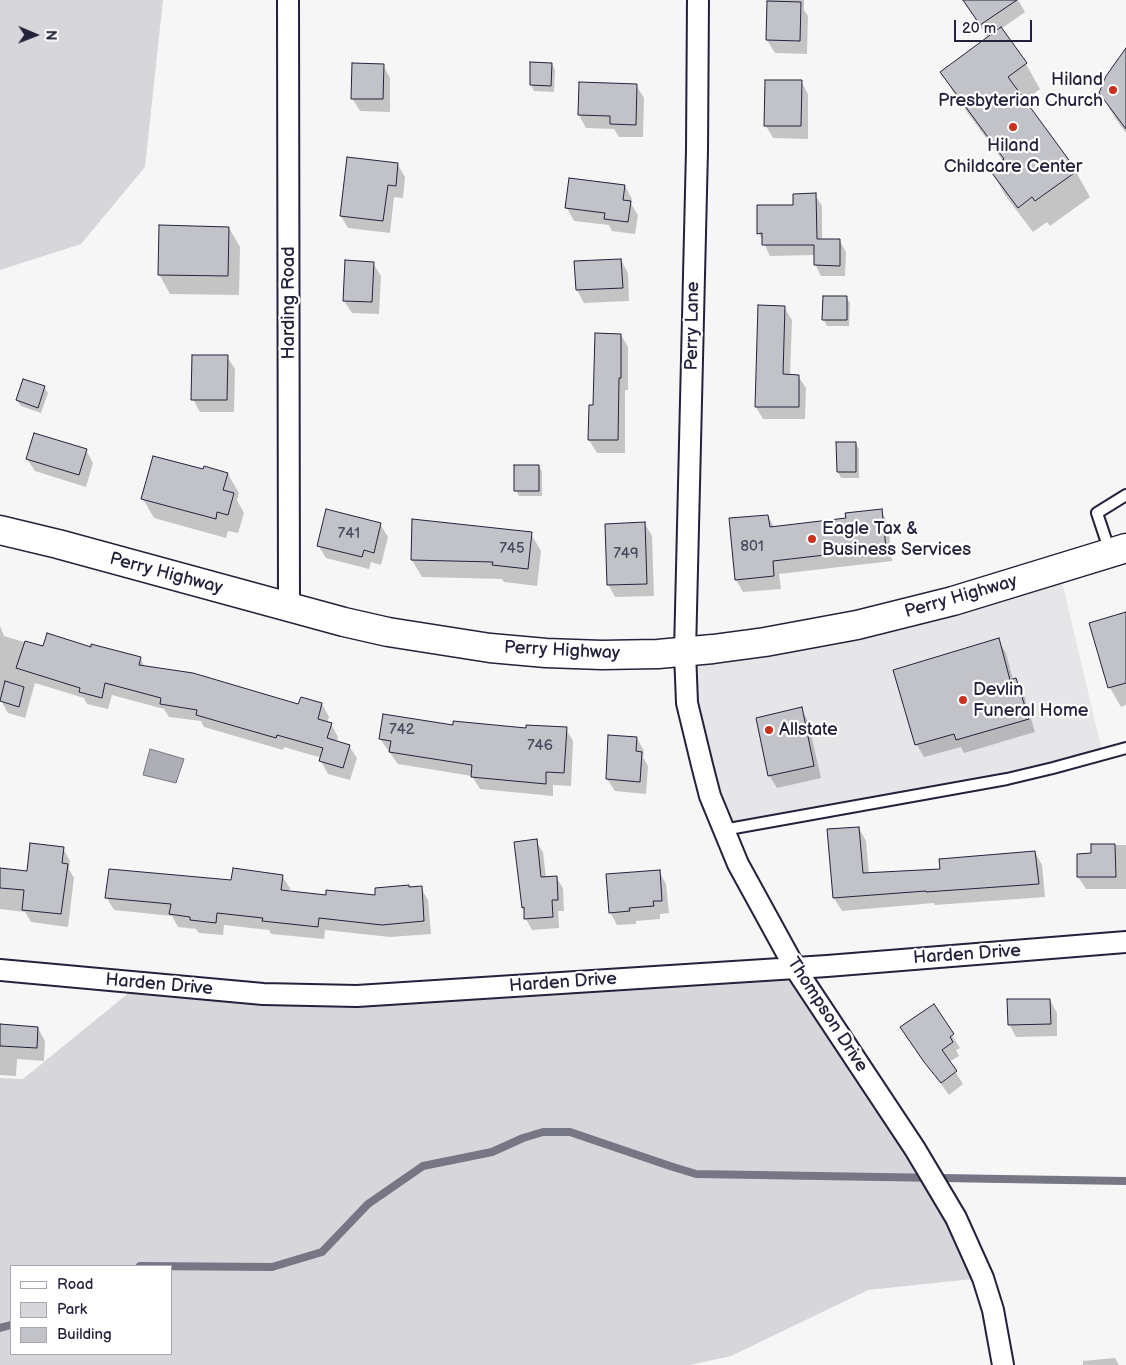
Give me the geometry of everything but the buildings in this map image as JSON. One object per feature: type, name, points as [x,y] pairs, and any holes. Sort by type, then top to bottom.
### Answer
[{"type":"main road","name":"Perry Highway","points":[[0,530],[388,632],[490,648],[602,655],[685,652],[765,642],[866,623],[953,601],[1118,551]]},
{"type":"street","name":"Harding Road","points":[[288,0],[289,607]]},
{"type":"street","name":"Perry Lane","points":[[685,652],[697,150],[698,0]]},
{"type":"street","name":"Thompson Drive","points":[[685,652],[688,704],[710,796],[723,830],[755,898],[795,968],[915,1149],[956,1218],[983,1278],[993,1310],[1003,1365]]},
{"type":"street","name":"Harden Drive","points":[[0,970],[263,994],[338,996],[795,968],[1126,942]]},
{"type":"lane","points":[[1118,551],[1097,513],[1126,495]]},
{"type":"lane","points":[[723,830],[1007,778],[1053,768],[1126,748]]},
{"type":"shaded area","points":[[1059,569],[1103,755],[723,830],[685,652]]},
{"type":"shaded area","points":[[150,749],[184,759],[176,783],[143,775]]},
{"type":"green space","points":[[0,0],[163,0],[145,167],[81,244],[0,270]]},
{"type":"green space","points":[[795,968],[983,1278],[868,1290],[731,1356],[690,1365],[0,1365],[0,1078],[23,1079],[141,983],[263,994]]},
{"type":"waterway","points":[[172,1266],[272,1267],[322,1252],[368,1204],[423,1166],[492,1152],[523,1138],[543,1132],[570,1132],[696,1174],[1126,1181]]},
{"type":"waterway","points":[[0,1328],[10,1325]]},
{"type":"place","name":"Hiland Presbyterian Church","points":[[1113,90]]},
{"type":"place","name":"Hiland Childcare Center","points":[[1013,127]]},
{"type":"place","name":"Eagle Tax & Business Services","points":[[812,539]]},
{"type":"place","name":"Devlin Funeral Home","points":[[963,700]]},
{"type":"place","name":"Allstate","points":[[769,730]]}]
